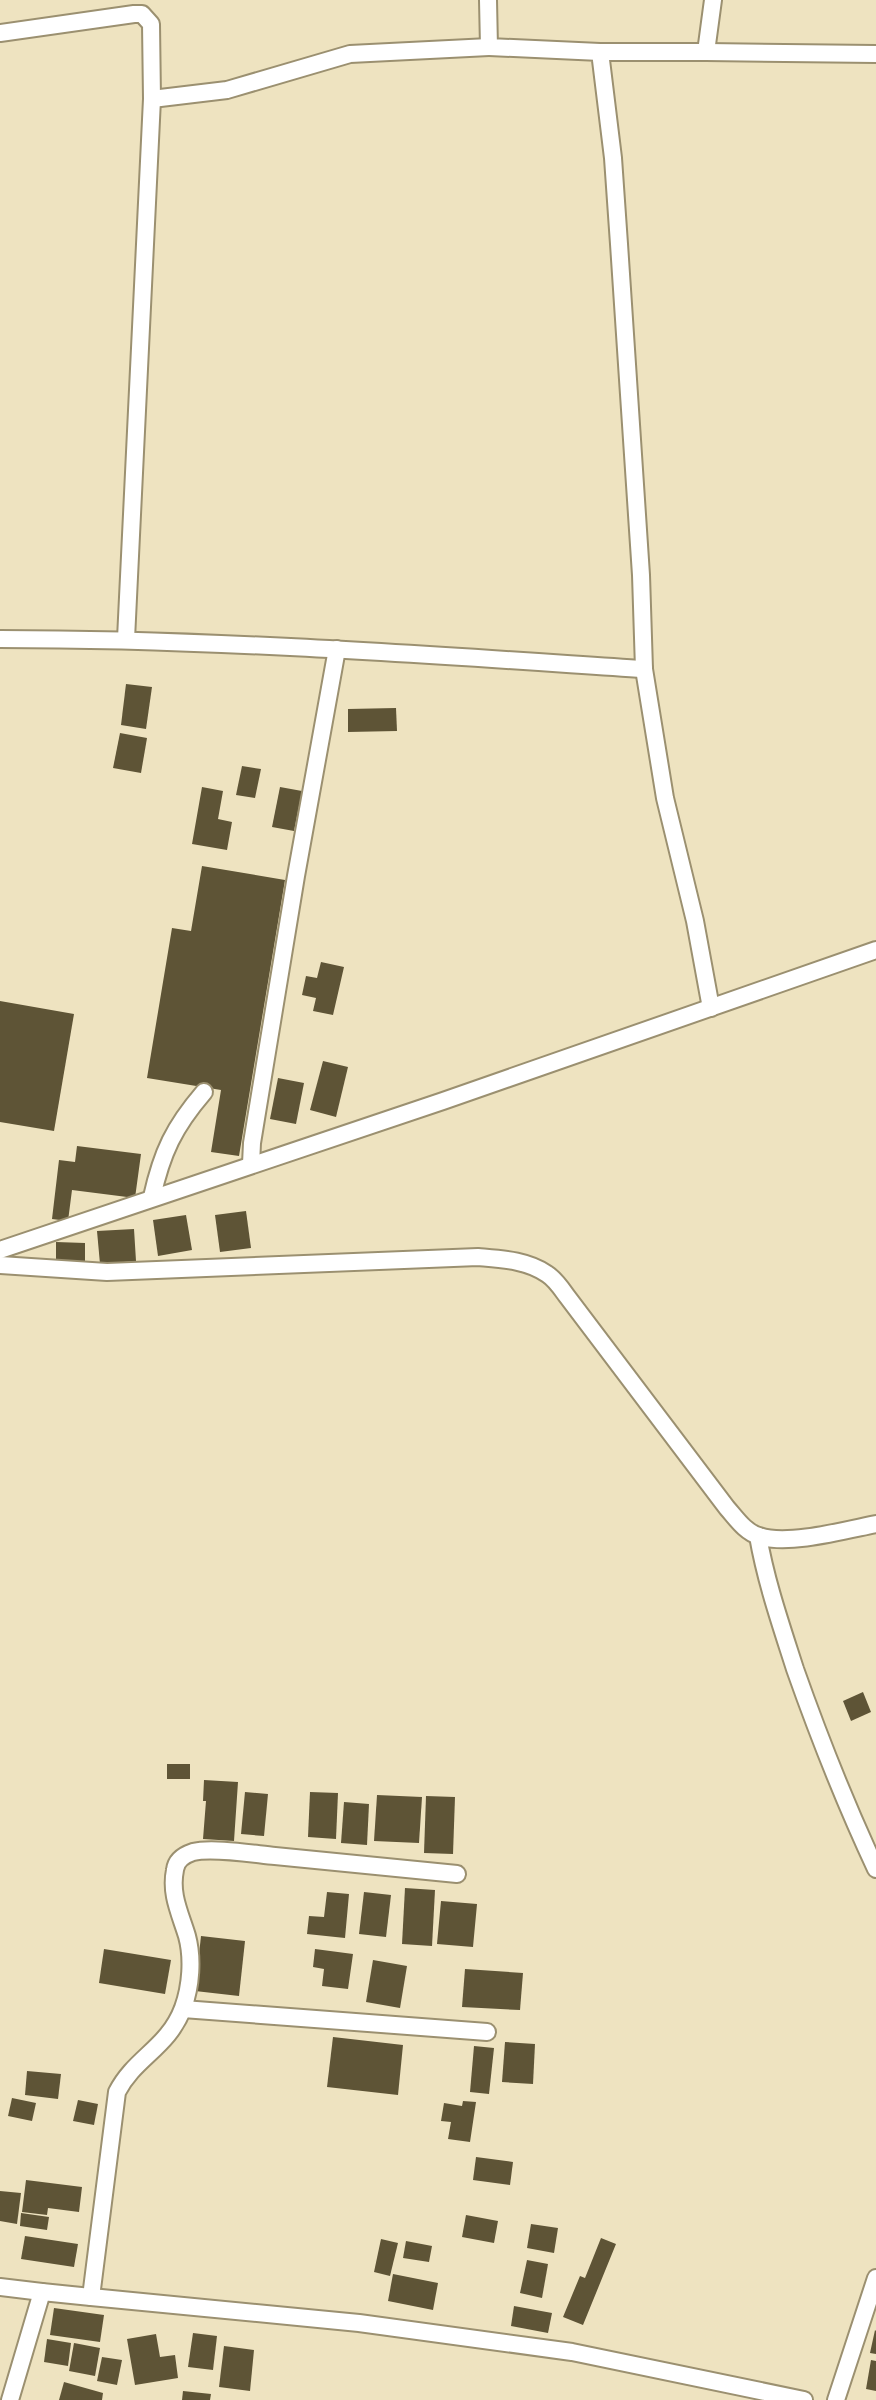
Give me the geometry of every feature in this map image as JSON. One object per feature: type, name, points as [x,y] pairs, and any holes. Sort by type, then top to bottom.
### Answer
[{"type":"street","points":[[488,0],[489,47]]},
{"type":"street","points":[[706,52],[713,0]]},
{"type":"street","points":[[0,33],[134,14],[142,15],[151,24],[152,99],[126,639]]},
{"type":"street","points":[[152,99],[227,90],[350,54],[489,47],[600,52],[876,54]]},
{"type":"street","points":[[600,52],[601,78],[613,158],[641,575],[644,669],[665,798],[693,911],[711,1008]]},
{"type":"street","points":[[0,639],[126,639],[337,649],[644,669]]},
{"type":"street","points":[[251,1164],[252,1143],[290,911],[337,649]]},
{"type":"street","points":[[0,1250],[443,1101],[876,950]]},
{"type":"street","points":[[152,1197],[168,1141],[204,1092]]},
{"type":"street","points":[[0,1264],[107,1272],[478,1257],[510,1260],[534,1266],[549,1275],[566,1295],[727,1508],[746,1529],[758,1536],[775,1539],[804,1538],[876,1524]]},
{"type":"street","points":[[758,1536],[774,1604],[817,1733],[846,1805],[876,1869]]},
{"type":"street","points":[[91,2297],[117,2092],[133,2067],[165,2040],[183,2008],[189,1984],[189,1947],[172,1889],[178,1860],[195,1851],[238,1852],[457,1874]]},
{"type":"street","points":[[183,2008],[487,2032]]},
{"type":"street","points":[[836,2400],[876,2278]]},
{"type":"street","points":[[0,2287],[359,2323],[572,2352],[804,2400]]},
{"type":"street","points":[[10,2400],[42,2292]]},
{"type":"building","points":[[126,684],[152,687],[146,729],[121,725]]},
{"type":"building","points":[[396,708],[397,731],[348,732],[348,709]]},
{"type":"building","points":[[120,733],[147,738],[141,773],[113,768]]},
{"type":"building","points":[[242,766],[261,769],[255,798],[236,795]]},
{"type":"building","points":[[202,787],[223,791],[218,819],[232,822],[227,850],[192,844]]},
{"type":"building","points":[[280,787],[302,791],[294,831],[272,827]]},
{"type":"building","points":[[202,866],[285,880],[239,1156],[211,1152],[221,1090],[147,1078],[172,928],[191,931]]},
{"type":"building","points":[[321,962],[344,967],[333,1015],[313,1011],[316,998],[302,995],[306,976],[317,978]]},
{"type":"building","points":[[0,1001],[74,1014],[54,1131],[0,1122]]},
{"type":"building","points":[[323,1061],[348,1067],[336,1117],[310,1110]]},
{"type":"building","points":[[278,1078],[304,1083],[296,1124],[270,1119]]},
{"type":"building","points":[[77,1146],[141,1154],[135,1198],[72,1190],[68,1221],[52,1219],[59,1160],[75,1162]]},
{"type":"building","points":[[246,1211],[251,1248],[220,1252],[215,1215]]},
{"type":"building","points":[[186,1215],[192,1250],[158,1256],[153,1220]]},
{"type":"building","points":[[134,1229],[136,1261],[100,1264],[97,1231]]},
{"type":"building","points":[[56,1242],[85,1243],[85,1266],[56,1265]]},
{"type":"building","points":[[863,1692],[871,1712],[851,1721],[843,1701]]},
{"type":"building","points":[[167,1764],[190,1764],[190,1779],[167,1779]]},
{"type":"building","points":[[204,1780],[238,1782],[234,1841],[203,1839],[206,1801],[203,1801]]},
{"type":"building","points":[[245,1792],[268,1794],[264,1836],[241,1834]]},
{"type":"building","points":[[310,1792],[338,1793],[336,1839],[308,1837]]},
{"type":"building","points":[[377,1795],[422,1797],[419,1843],[374,1841]]},
{"type":"building","points":[[426,1796],[455,1797],[453,1854],[424,1853]]},
{"type":"building","points":[[344,1802],[369,1804],[367,1845],[341,1843]]},
{"type":"building","points":[[405,1888],[435,1890],[432,1946],[402,1944]]},
{"type":"building","points":[[327,1892],[349,1894],[345,1938],[307,1934],[309,1916],[324,1917]]},
{"type":"building","points":[[364,1892],[391,1895],[386,1937],[359,1934]]},
{"type":"building","points":[[441,1901],[477,1904],[473,1947],[437,1944]]},
{"type":"building","points":[[201,1936],[245,1941],[239,1996],[195,1991]]},
{"type":"building","points":[[104,1949],[171,1960],[165,1994],[99,1983]]},
{"type":"building","points":[[315,1949],[353,1954],[348,1989],[322,1986],[324,1969],[313,1967]]},
{"type":"building","points":[[373,1960],[407,1966],[400,2008],[366,2002]]},
{"type":"building","points":[[465,1969],[523,1973],[520,2010],[462,2007]]},
{"type":"building","points":[[333,2037],[403,2045],[398,2095],[327,2087]]},
{"type":"building","points":[[505,2042],[535,2044],[533,2084],[502,2082]]},
{"type":"building","points":[[474,2046],[494,2048],[489,2094],[470,2092]]},
{"type":"building","points":[[27,2071],[61,2074],[58,2099],[25,2095]]},
{"type":"building","points":[[12,2098],[36,2103],[32,2121],[8,2116]]},
{"type":"building","points":[[78,2100],[98,2104],[94,2125],[73,2121]]},
{"type":"building","points":[[463,2101],[476,2102],[470,2142],[448,2139],[451,2122],[441,2121],[444,2103],[462,2106]]},
{"type":"building","points":[[476,2157],[513,2162],[510,2185],[473,2180]]},
{"type":"building","points":[[26,2180],[82,2187],[79,2212],[48,2208],[47,2215],[22,2212]]},
{"type":"building","points":[[0,2191],[21,2193],[17,2224],[0,2221]]},
{"type":"building","points":[[21,2213],[49,2217],[47,2230],[20,2226]]},
{"type":"building","points":[[466,2215],[498,2221],[494,2243],[462,2237]]},
{"type":"building","points":[[531,2224],[558,2228],[554,2253],[527,2248]]},
{"type":"building","points":[[25,2236],[78,2244],[74,2267],[21,2259]]},
{"type":"building","points":[[601,2238],[616,2244],[583,2325],[563,2317],[580,2276],[585,2278]]},
{"type":"building","points":[[381,2239],[398,2243],[390,2276],[374,2272]]},
{"type":"building","points":[[406,2241],[432,2246],[429,2262],[403,2258]]},
{"type":"building","points":[[527,2260],[548,2264],[542,2298],[520,2293]]},
{"type":"building","points":[[393,2274],[438,2283],[433,2310],[388,2301]]},
{"type":"building","points":[[514,2306],[552,2313],[548,2333],[511,2326]]},
{"type":"building","points":[[54,2308],[104,2315],[100,2342],[50,2335]]},
{"type":"building","points":[[876,2331],[876,2354],[870,2353]]},
{"type":"building","points":[[193,2333],[217,2336],[213,2370],[188,2367]]},
{"type":"building","points":[[156,2334],[160,2357],[175,2355],[178,2378],[135,2385],[127,2339]]},
{"type":"building","points":[[47,2339],[71,2343],[68,2366],[44,2362]]},
{"type":"building","points":[[74,2343],[100,2348],[95,2376],[69,2371]]},
{"type":"building","points":[[224,2346],[254,2350],[250,2391],[219,2387]]},
{"type":"building","points":[[102,2357],[122,2360],[117,2385],[97,2381]]},
{"type":"building","points":[[871,2360],[876,2361],[876,2391],[866,2389]]},
{"type":"building","points":[[64,2382],[103,2393],[102,2400],[59,2400]]},
{"type":"building","points":[[183,2391],[211,2394],[210,2400],[182,2400]]}]
